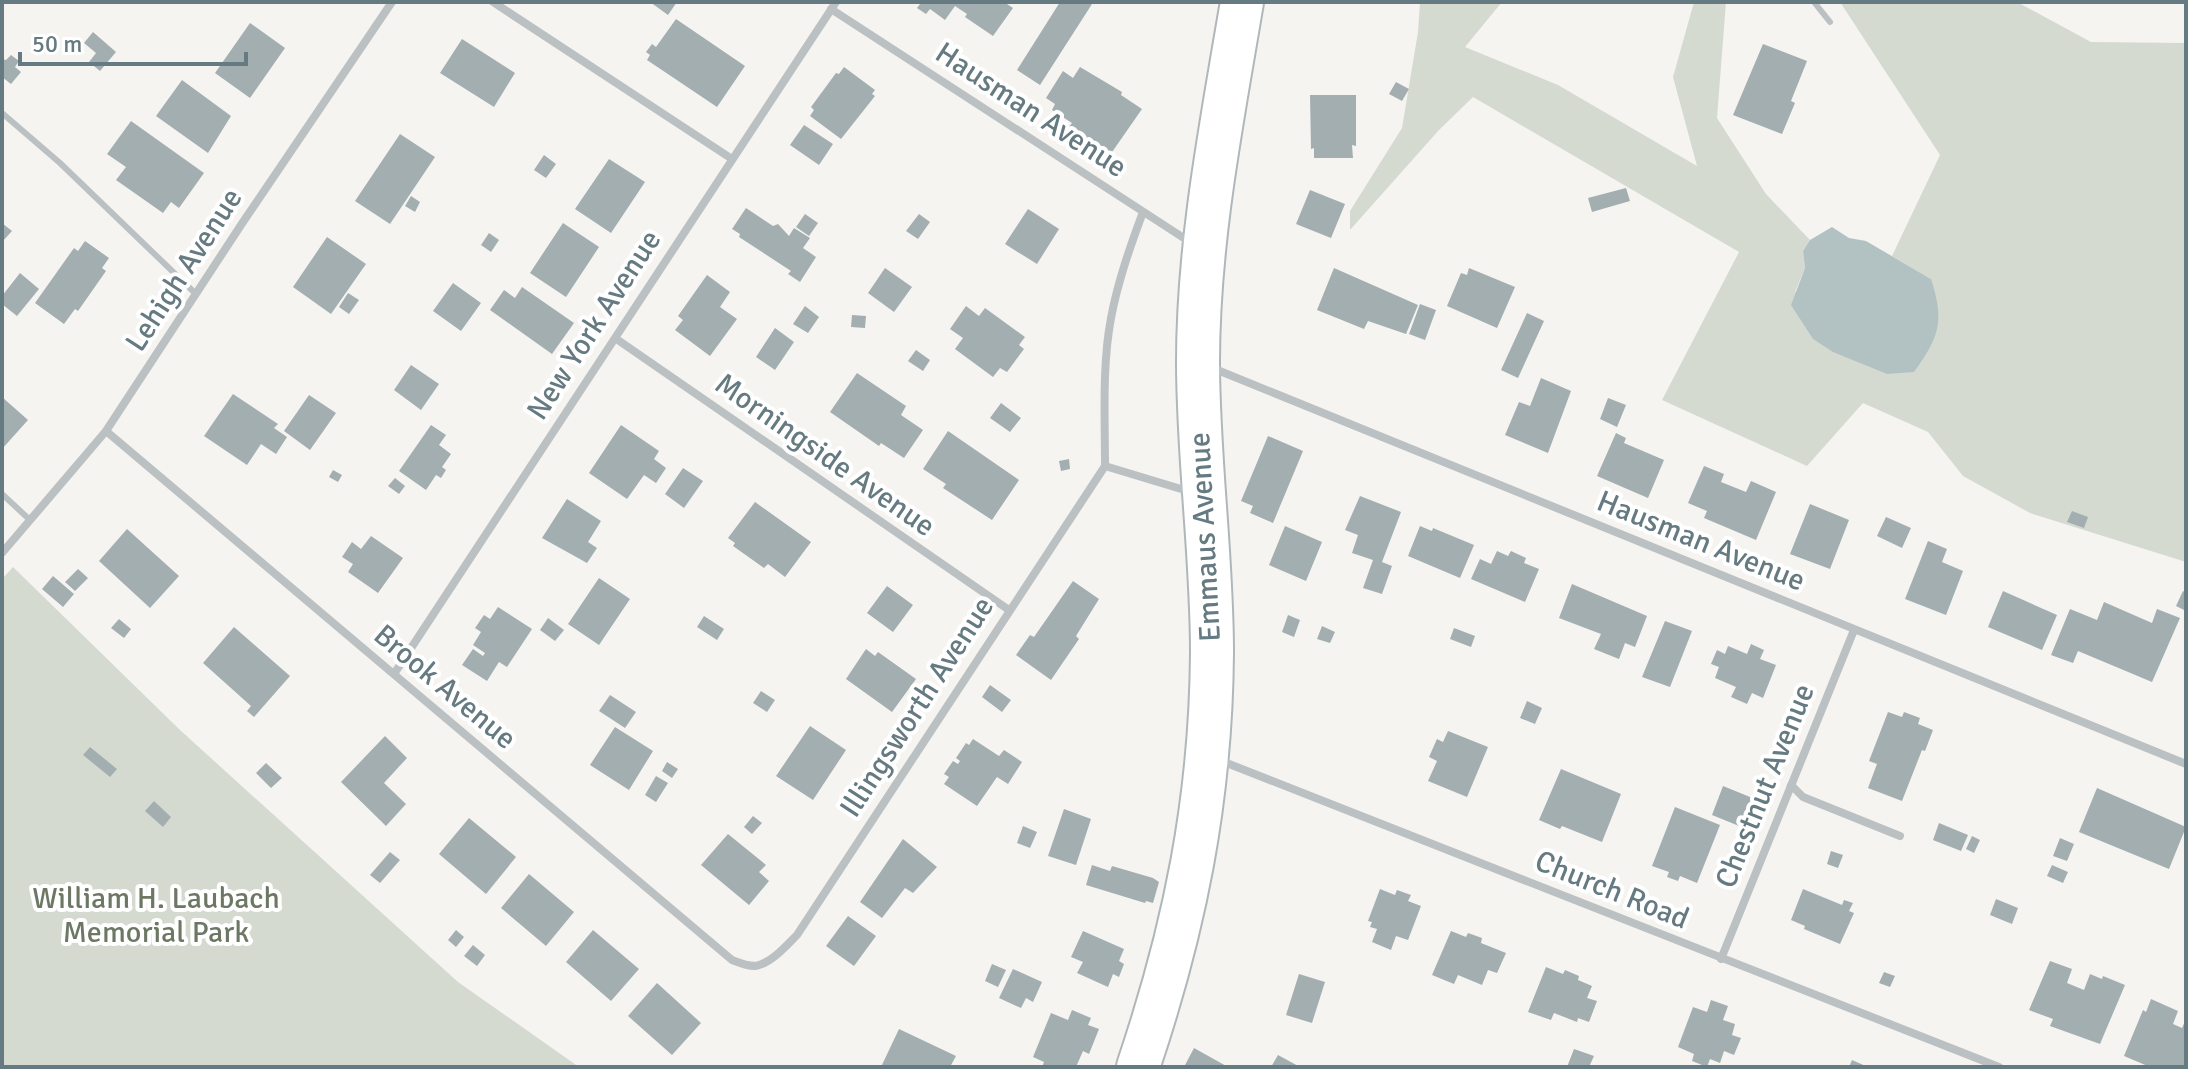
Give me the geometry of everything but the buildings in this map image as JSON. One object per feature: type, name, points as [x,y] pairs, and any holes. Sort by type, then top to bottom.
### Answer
[{"type":"main road","name":"Emmaus Avenue","points":[[1138,1067],[1164,992],[1189,890],[1207,755],[1212,651],[1198,362],[1204,252],[1242,2]]},
{"type":"street","name":"Lehigh Avenue","points":[[2,553],[106,431],[392,2]]},
{"type":"street","points":[[493,2],[732,159]]},
{"type":"street","name":"New York Avenue","points":[[394,674],[834,6]]},
{"type":"street","name":"Hausman Avenue","points":[[834,6],[1204,252]]},
{"type":"street","points":[[1143,212],[1124,263],[1111,320],[1106,367],[1105,466],[1204,496]]},
{"type":"street","name":"Morningside Avenue","points":[[615,338],[1009,610]]},
{"type":"street","name":"Hausman Avenue","points":[[1198,362],[2186,764]]},
{"type":"street","name":"Brook Avenue","points":[[106,431],[732,960],[760,965]]},
{"type":"street","name":"Illingsworth Avenue","points":[[760,965],[797,935],[1105,466]]},
{"type":"street","name":"Chestnut Avenue","points":[[1721,959],[1854,630]]},
{"type":"street","name":"Church Road","points":[[1207,755],[1999,1067]]},
{"type":"street","points":[[1791,785],[1803,797],[1900,836]]},
{"type":"lane","points":[[1814,2],[1830,22]]},
{"type":"lane","points":[[2,113],[60,163],[196,294]]},
{"type":"lane","points":[[2,494],[30,520]]},
{"type":"green space","points":[[1420,2],[1502,2],[1465,47],[1558,85],[1697,166],[1673,77],[1694,2],[1726,2],[1717,118],[1766,194],[1810,240],[1803,251],[1805,268],[1795,292],[1931,279],[1892,256],[1940,155],[1840,2],[2017,2],[2091,42],[2186,43],[2186,562],[2030,513],[1963,476],[1928,432],[1863,403],[1807,466],[1662,400],[1739,252],[1473,97],[1439,130],[1350,230],[1350,211],[1402,128]]},
{"type":"green space","name":"William H. Laubach Memorial Park","points":[[13,567],[180,730],[458,982],[579,1067],[2,1067],[2,579]]},
{"type":"shaded area","points":[[1832,227],[1849,238],[1866,241],[1931,279],[1938,307],[1937,328],[1929,349],[1914,372],[1887,374],[1833,352],[1813,339],[1791,305],[1805,268],[1803,251],[1810,240]]}]
